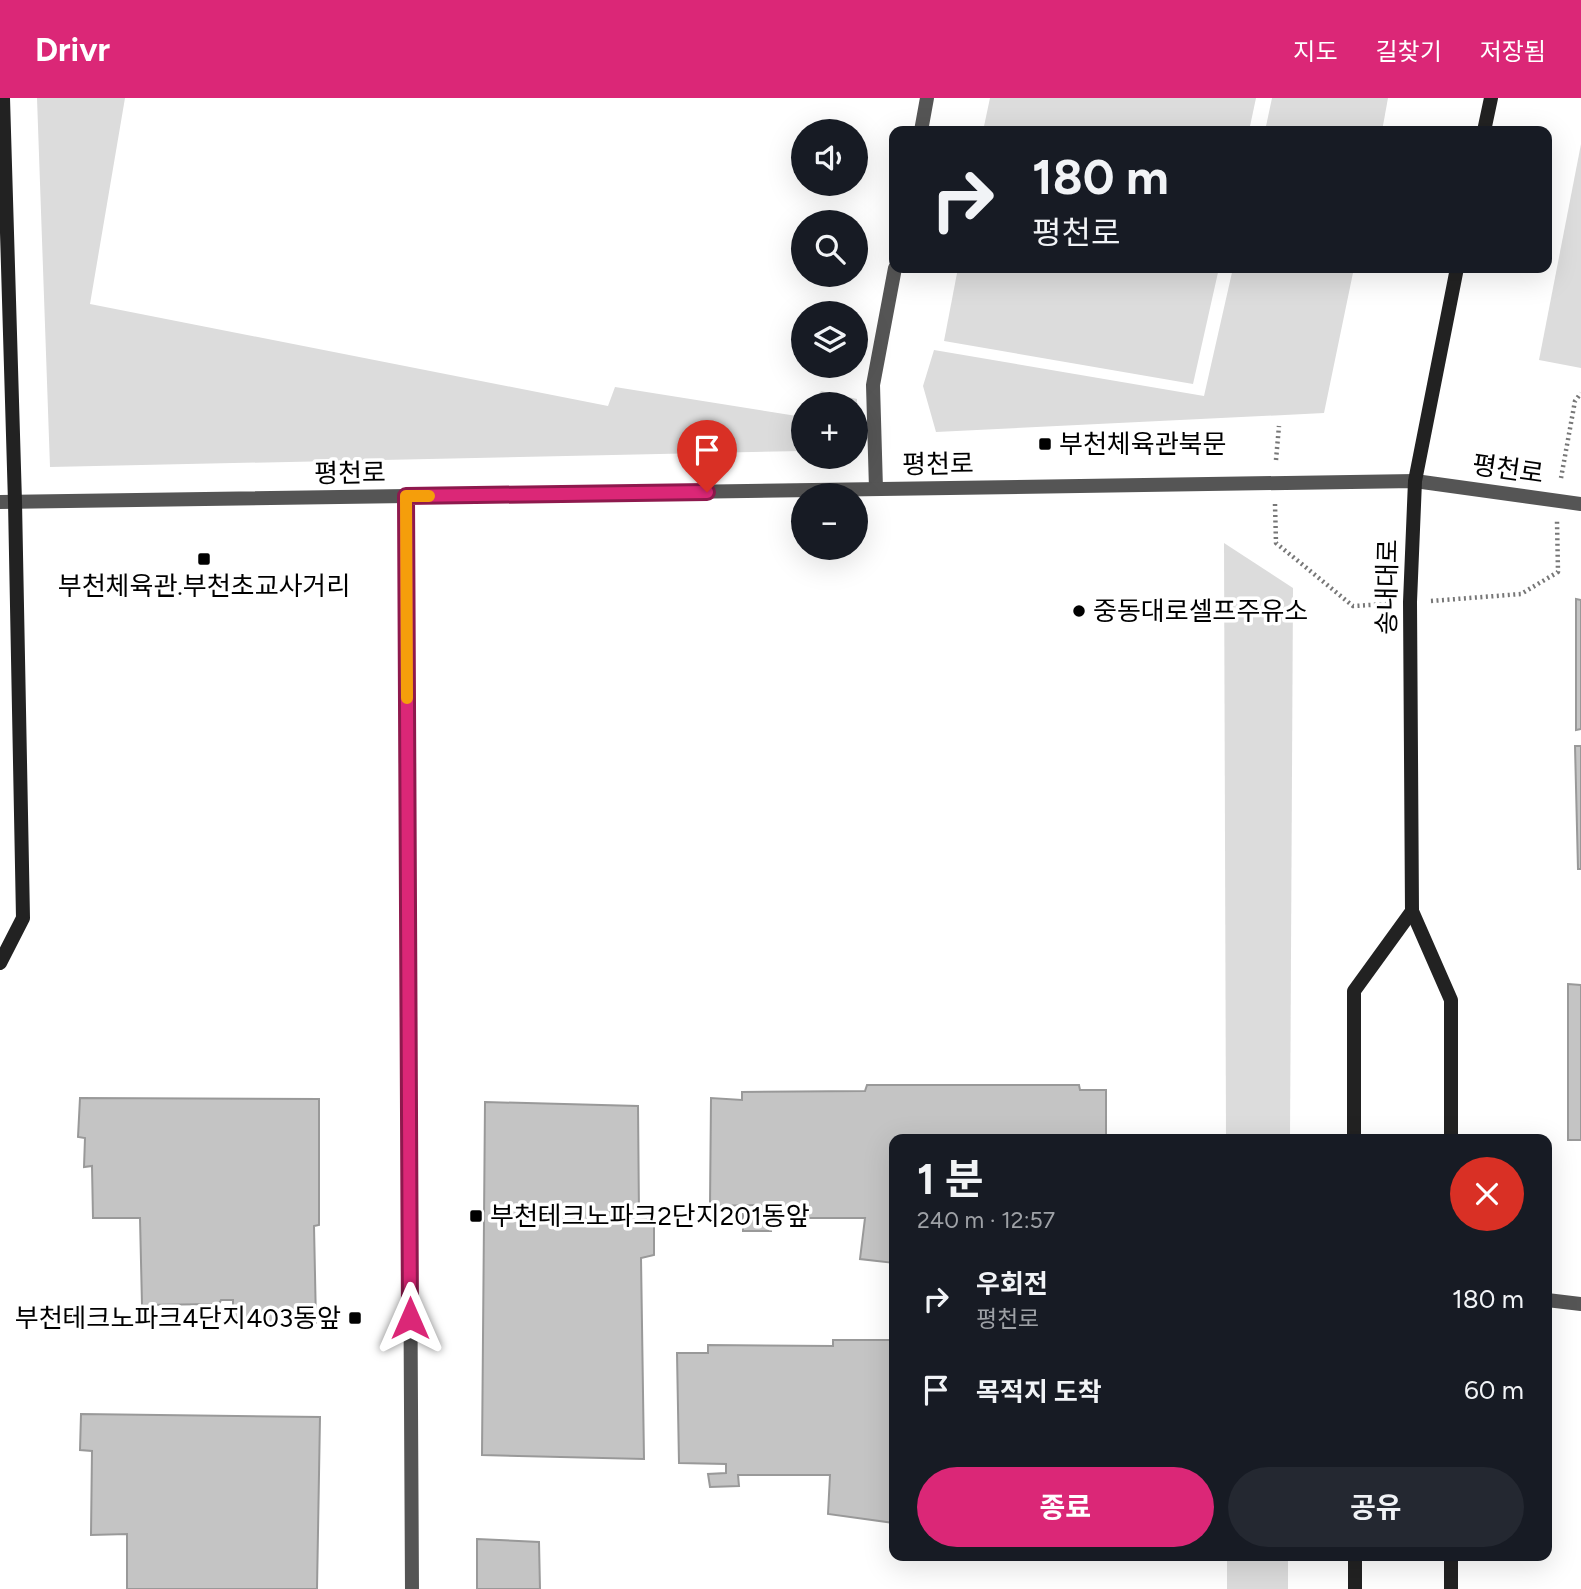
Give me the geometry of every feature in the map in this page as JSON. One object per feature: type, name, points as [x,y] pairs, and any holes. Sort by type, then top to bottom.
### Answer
[{"type":"street","points":[[0,963],[23,918],[15,502],[3,98]]},
{"type":"street","points":[[922,126],[928,98]]},
{"type":"street","points":[[1485,126],[1491,98]]},
{"type":"street","points":[[876,489],[873,386],[894,273]]},
{"type":"street","name":"송내대로","points":[[1451,1134],[1451,1000],[1412,911],[1410,602],[1415,481],[1456,273]]},
{"type":"street","name":"평천로","points":[[0,502],[1415,481],[1581,504]]},
{"type":"street","points":[[406,496],[412,1589]]},
{"type":"street","points":[[1354,1134],[1354,991],[1412,911]]},
{"type":"street","points":[[1552,1301],[1581,1304]]},
{"type":"street","points":[[1355,1561],[1355,1589]]},
{"type":"street","points":[[1451,1561],[1451,1589]]},
{"type":"shaded area","points":[[37,98],[125,98],[90,304],[608,406],[615,387],[791,415],[791,451],[50,467]]},
{"type":"shaded area","points":[[990,98],[1256,98],[1250,126],[984,126]]},
{"type":"shaded area","points":[[1272,98],[1388,98],[1383,126],[1266,126]]},
{"type":"shaded area","points":[[1581,144],[1581,368],[1539,360]]},
{"type":"shaded area","points":[[957,273],[1218,273],[1193,384],[944,341]]},
{"type":"shaded area","points":[[1232,273],[1353,273],[1324,413],[936,432],[923,386],[934,350],[1204,396]]},
{"type":"shaded area","points":[[1224,543],[1293,588],[1290,1134],[1226,1134]]},
{"type":"shaded area","points":[[1227,1561],[1288,1561],[1288,1589],[1227,1589]]},
{"type":"building","points":[[1576,599],[1581,600],[1581,729],[1576,730]]},
{"type":"building","points":[[1575,746],[1581,746],[1581,869],[1578,869]]},
{"type":"building","points":[[1568,984],[1581,985],[1581,1140],[1568,1140]]},
{"type":"building","points":[[867,1085],[1079,1085],[1080,1090],[1106,1090],[1106,1134],[889,1134],[889,1262],[860,1259],[865,1218],[770,1218],[771,1231],[743,1231],[743,1214],[762,1213],[762,1205],[710,1206],[711,1098],[742,1100],[742,1092],[865,1091]]},
{"type":"building","points":[[80,1098],[319,1099],[319,1225],[314,1226],[316,1323],[267,1325],[266,1318],[233,1317],[233,1300],[221,1300],[219,1304],[142,1305],[140,1218],[93,1218],[92,1166],[84,1167],[85,1138],[78,1137]]},
{"type":"building","points":[[485,1102],[638,1106],[639,1215],[654,1217],[654,1255],[641,1258],[644,1459],[482,1455]]},
{"type":"building","points":[[833,1340],[889,1340],[889,1522],[828,1514],[830,1475],[738,1475],[739,1486],[710,1487],[708,1474],[726,1473],[726,1464],[679,1463],[677,1353],[708,1353],[708,1345],[833,1346]]},
{"type":"building","points":[[81,1414],[320,1417],[317,1589],[127,1589],[127,1534],[91,1535],[92,1451],[80,1450]]},
{"type":"building","points":[[477,1539],[539,1542],[540,1589],[477,1589]]},
{"type":"slow traffic","points":[[407,698],[406,496],[429,496]]},
{"type":"place","name":"부천체육관북문","points":[[1045,444]]},
{"type":"place","name":"부천체육관.부천초교사거리","points":[[204,559]]},
{"type":"place","name":"중동대로셀프주유소","points":[[1079,611]]},
{"type":"place","name":"부천테크노파크2단지201동앞","points":[[476,1216]]},
{"type":"place","name":"부천테크노파크4단지403동앞","points":[[355,1318]]},
{"type":"route","points":[[410,1318],[406,496],[707,492]]}]
